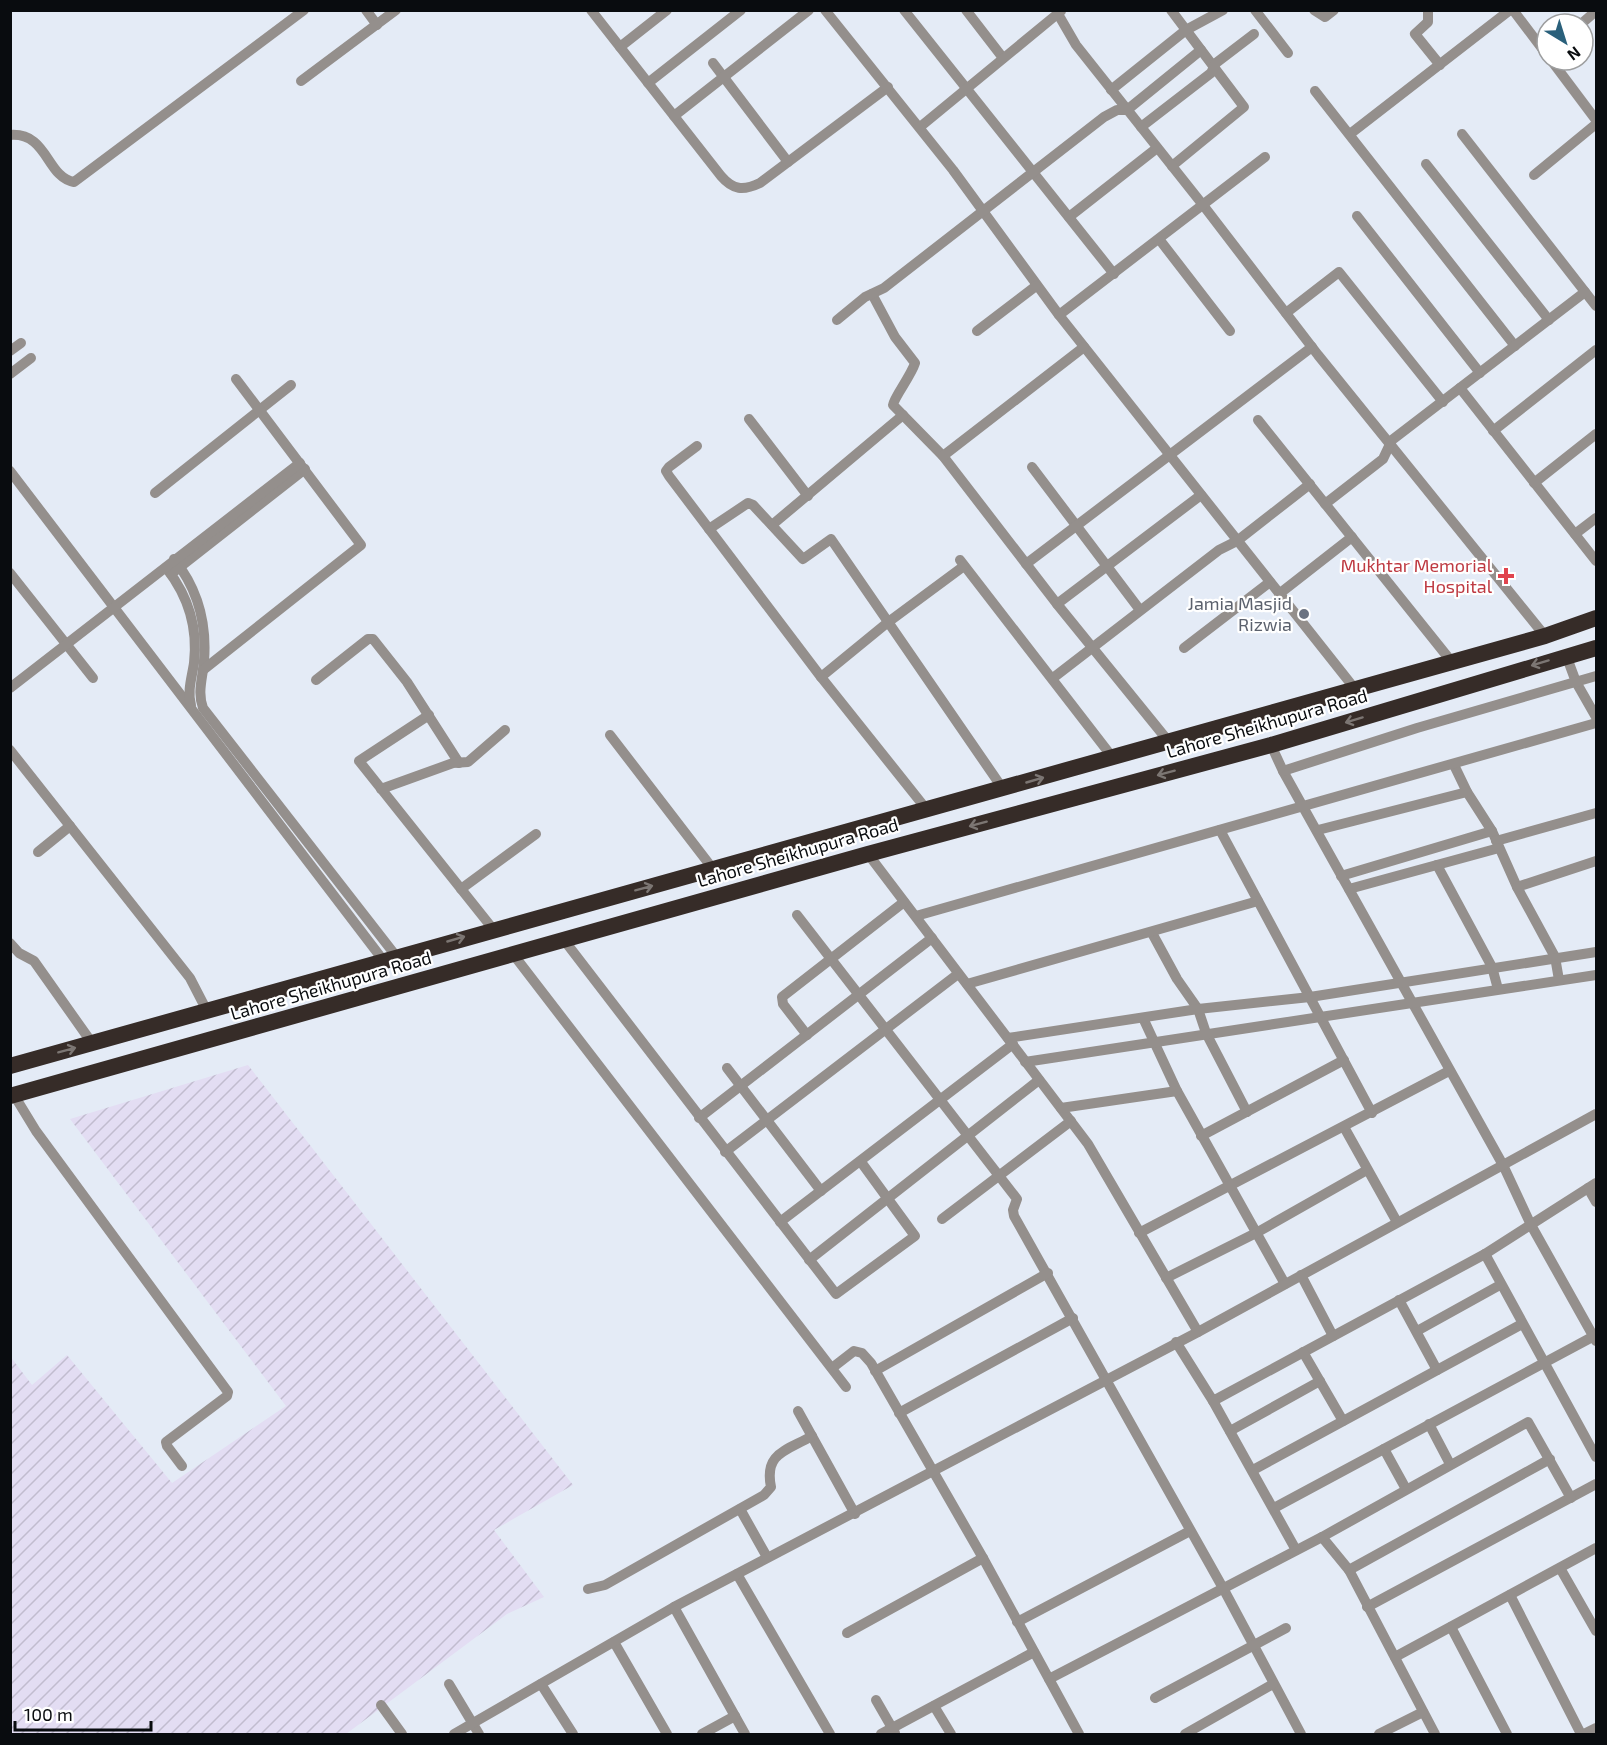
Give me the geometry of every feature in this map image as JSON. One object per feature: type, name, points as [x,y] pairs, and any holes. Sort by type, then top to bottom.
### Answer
[{"type":"highway","name":"Lahore Sheikhupura Road","points":[[10,1066],[1545,636],[1596,618]]},
{"type":"highway","name":"Lahore Sheikhupura Road","points":[[12,1096],[868,854],[1271,745],[1566,655],[1596,648]]},
{"type":"street","points":[[10,135],[22,134],[33,139],[62,177],[74,182],[304,10]]},
{"type":"street","points":[[366,10],[377,25]]},
{"type":"street","points":[[301,81],[396,10]]},
{"type":"street","points":[[591,10],[721,176],[737,189],[760,183],[888,87]]},
{"type":"street","points":[[620,47],[667,10]]},
{"type":"street","points":[[648,83],[741,10]]},
{"type":"street","points":[[674,116],[809,10]]},
{"type":"street","points":[[825,10],[920,127],[985,212],[1036,286],[1355,689]]},
{"type":"street","points":[[904,10],[1114,274]]},
{"type":"street","points":[[966,10],[1003,58]]},
{"type":"street","points":[[1171,10],[1242,103],[1243,110],[1172,166]]},
{"type":"street","points":[[1111,90],[1186,30],[1223,10]]},
{"type":"street","points":[[1255,10],[1288,53]]},
{"type":"street","points":[[1314,10],[1325,17],[1334,10]]},
{"type":"street","points":[[1428,10],[1428,22],[1415,34],[1440,65]]},
{"type":"street","points":[[1350,134],[1512,10],[1535,40]]},
{"type":"street","points":[[920,127],[965,87],[1060,12],[1076,45],[1312,347],[1545,636]]},
{"type":"street","points":[[1141,127],[1211,73],[1214,66],[1254,34]]},
{"type":"street","points":[[837,320],[884,288],[985,212],[1104,117],[1117,110],[1127,110],[1201,50]]},
{"type":"street","points":[[713,63],[788,162]]},
{"type":"street","points":[[1560,72],[1596,120]]},
{"type":"street","points":[[1315,91],[1515,346]]},
{"type":"street","points":[[1534,175],[1596,124]]},
{"type":"street","points":[[1462,134],[1596,306]]},
{"type":"street","points":[[1069,218],[1157,148]]},
{"type":"street","points":[[1059,315],[1265,157]]},
{"type":"street","points":[[1426,164],[1549,320]]},
{"type":"street","points":[[1357,216],[1480,373]]},
{"type":"street","points":[[1159,239],[1230,331]]},
{"type":"street","points":[[1286,313],[1339,272],[1443,402]]},
{"type":"street","points":[[977,331],[1036,286]]},
{"type":"street","points":[[1325,504],[1383,459],[1389,444],[1585,292]]},
{"type":"street","points":[[872,294],[895,337],[915,360],[907,382],[892,402],[943,456],[1057,604],[1169,742]]},
{"type":"street","points":[[10,351],[21,343]]},
{"type":"street","points":[[943,456],[1084,347]]},
{"type":"street","points":[[1026,564],[1312,347]]},
{"type":"street","points":[[1493,431],[1596,350]]},
{"type":"street","points":[[10,374],[31,358]]},
{"type":"street","points":[[203,670],[361,546],[359,539],[237,379]]},
{"type":"street","points":[[155,493],[291,385]]},
{"type":"street","points":[[1460,388],[1596,561]]},
{"type":"street","points":[[772,525],[903,415]]},
{"type":"street","points":[[749,419],[808,496]]},
{"type":"street","points":[[1258,420],[1451,661]]},
{"type":"street","points":[[1534,483],[1596,434]]},
{"type":"street","points":[[697,446],[666,471],[821,677],[927,810]]},
{"type":"street","points":[[10,688],[114,607],[173,567],[302,466]]},
{"type":"street","points":[[1032,467],[1140,610]]},
{"type":"street","points":[[10,471],[191,708],[390,958]]},
{"type":"street","points":[[1053,678],[1218,550],[1238,541],[1310,484]]},
{"type":"street","points":[[1057,604],[1201,495]]},
{"type":"street","points":[[709,529],[748,502],[803,559],[831,539],[1003,789]]},
{"type":"street","points":[[1575,534],[1596,518]]},
{"type":"street","points":[[1280,594],[1352,537]]},
{"type":"street","points":[[821,677],[962,563],[1113,758]]},
{"type":"street","points":[[173,567],[192,585],[199,605],[204,641],[200,694],[205,711],[390,958]]},
{"type":"street","points":[[173,567],[193,625],[195,654],[189,693],[191,708]]},
{"type":"street","points":[[10,573],[93,678]]},
{"type":"street","points":[[1184,648],[1270,582]]},
{"type":"street","points":[[315,680],[373,638],[429,715],[459,763]]},
{"type":"street","points":[[1566,655],[1576,682],[1596,717]]},
{"type":"street","points":[[1283,771],[1417,728],[1596,676]]},
{"type":"street","points":[[429,715],[360,759],[381,789],[493,929]]},
{"type":"street","points":[[916,916],[1596,723]]},
{"type":"street","points":[[381,789],[470,761],[505,730]]},
{"type":"street","points":[[609,735],[713,869]]},
{"type":"street","points":[[1271,745],[1283,771],[1503,1165],[1531,1225],[1596,1337],[1543,1363],[1274,1508]]},
{"type":"street","points":[[10,750],[190,978],[206,1010]]},
{"type":"street","points":[[1454,765],[1467,792],[1496,840],[1517,887],[1555,957],[1559,980]]},
{"type":"street","points":[[1318,830],[1467,792]]},
{"type":"street","points":[[1341,876],[1496,840],[1596,813]]},
{"type":"street","points":[[38,852],[70,826]]},
{"type":"street","points":[[1220,830],[1372,1113]]},
{"type":"street","points":[[461,889],[536,834]]},
{"type":"street","points":[[1349,889],[1437,865],[1496,840]]},
{"type":"street","points":[[868,854],[1088,1144],[1198,1332]]},
{"type":"street","points":[[1517,887],[1596,861]]},
{"type":"street","points":[[1437,865],[1492,967],[1498,989]]},
{"type":"street","points":[[967,984],[1258,901]]},
{"type":"street","points":[[807,1035],[781,999],[830,958],[904,902]]},
{"type":"street","points":[[797,915],[1017,1199],[1013,1213],[1223,1588],[1301,1734]]},
{"type":"street","points":[[1152,933],[1177,979],[1198,1009],[1206,1033],[1247,1112]]},
{"type":"street","points":[[699,1118],[932,939]]},
{"type":"street","points":[[564,940],[835,1294],[839,1294],[905,1245],[915,1234],[861,1162]]},
{"type":"street","points":[[10,943],[19,953],[34,961],[92,1043]]},
{"type":"street","points":[[780,1222],[940,1101],[1011,1041],[1143,1017],[1310,997],[1596,952]]},
{"type":"street","points":[[513,954],[846,1387]]},
{"type":"street","points":[[725,1152],[958,974]]},
{"type":"street","points":[[1025,1062],[1596,975]]},
{"type":"street","points":[[1143,1017],[1152,1041],[1177,1091],[1285,1284]]},
{"type":"street","points":[[1201,1136],[1344,1060]]},
{"type":"street","points":[[728,1068],[821,1191]]},
{"type":"street","points":[[1139,1233],[1449,1071]]},
{"type":"street","points":[[809,1260],[1039,1080]]},
{"type":"street","points":[[1061,1108],[1177,1091]]},
{"type":"street","points":[[12,1096],[228,1392],[227,1396],[166,1442],[182,1466]]},
{"type":"street","points":[[454,1734],[674,1607],[1198,1332],[1596,1114]]},
{"type":"street","points":[[942,1219],[1071,1121]]},
{"type":"street","points":[[1344,1127],[1397,1222]]},
{"type":"street","points":[[1166,1278],[1256,1233],[1367,1170]]},
{"type":"street","points":[[1213,1401],[1485,1254],[1592,1186],[1596,1202]]},
{"type":"street","points":[[1485,1254],[1596,1457]]},
{"type":"street","points":[[875,1371],[1048,1273]]},
{"type":"street","points":[[1301,1275],[1332,1336]]},
{"type":"street","points":[[1417,1330],[1500,1285]]},
{"type":"street","points":[[1398,1300],[1417,1330],[1437,1370]]},
{"type":"street","points":[[899,1413],[1073,1318]]},
{"type":"street","points":[[1253,1470],[1522,1324]]},
{"type":"street","points":[[1176,1342],[1253,1470],[1296,1550]]},
{"type":"street","points":[[832,1368],[857,1351],[865,1355],[983,1558],[1079,1734]]},
{"type":"street","points":[[1303,1352],[1343,1421]]},
{"type":"street","points":[[1230,1431],[1320,1381]]},
{"type":"street","points":[[798,1411],[855,1514]]},
{"type":"street","points":[[1049,1679],[1322,1537],[1528,1422],[1571,1498]]},
{"type":"street","points":[[1429,1424],[1450,1464]]},
{"type":"street","points":[[588,1589],[605,1585],[770,1490],[768,1471],[774,1459],[812,1436]]},
{"type":"street","points":[[1384,1449],[1406,1489]]},
{"type":"street","points":[[1349,1570],[1550,1459]]},
{"type":"street","points":[[1367,1607],[1596,1484]]},
{"type":"street","points":[[740,1509],[767,1557]]},
{"type":"street","points":[[1017,1622],[1190,1531]]},
{"type":"street","points":[[1322,1537],[1349,1570],[1435,1734]]},
{"type":"street","points":[[1395,1657],[1596,1548]]},
{"type":"street","points":[[847,1633],[983,1558]]},
{"type":"street","points":[[1560,1568],[1596,1631]]},
{"type":"street","points":[[737,1574],[830,1734]]},
{"type":"street","points":[[1510,1595],[1583,1734],[1596,1728]]},
{"type":"street","points":[[674,1607],[745,1734]]},
{"type":"street","points":[[1451,1627],[1507,1734]]},
{"type":"street","points":[[1155,1698],[1286,1628]]},
{"type":"street","points":[[614,1642],[667,1734]]},
{"type":"street","points":[[881,1734],[894,1732],[934,1706],[1034,1652]]},
{"type":"street","points":[[541,1683],[573,1734]]},
{"type":"street","points":[[449,1684],[479,1734]]},
{"type":"street","points":[[1185,1734],[1273,1684]]},
{"type":"street","points":[[876,1700],[894,1732]]},
{"type":"street","points":[[381,1705],[402,1734]]},
{"type":"street","points":[[934,1706],[951,1734]]},
{"type":"street","points":[[1379,1734],[1424,1712]]},
{"type":"street","points":[[702,1734],[735,1716]]},
{"type":"shaded area","points":[[248,1065],[573,1485],[494,1530],[544,1597],[507,1614],[346,1734],[11,1734],[10,1356],[32,1385],[67,1355],[172,1483],[286,1406],[70,1119]]},
{"type":"place","name":"Mukhtar Memorial Hospital","points":[[1506,576]]},
{"type":"place","name":"Jamia Masjid Rizwia","points":[[1304,614]]}]
